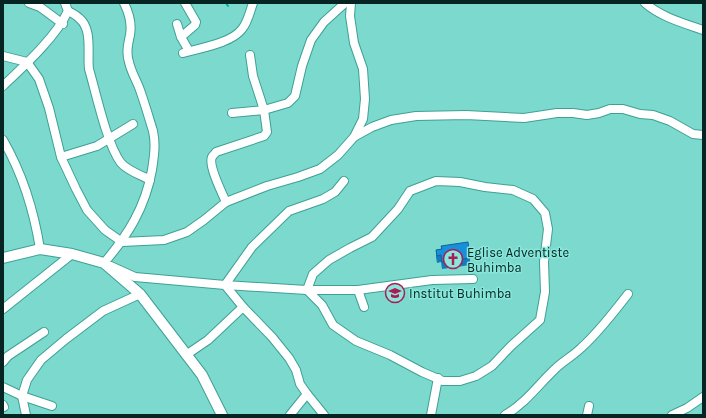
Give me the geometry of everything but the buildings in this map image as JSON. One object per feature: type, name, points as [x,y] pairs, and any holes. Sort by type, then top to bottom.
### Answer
[{"type":"street","points":[[29,3],[40,7],[63,24]]},
{"type":"street","points":[[65,3],[68,11],[80,19],[87,32],[89,69],[116,155],[122,164],[150,180]]},
{"type":"street","points":[[104,263],[122,242],[145,199],[155,151],[155,142],[141,91],[129,62],[127,45],[130,34],[130,18],[124,3]]},
{"type":"street","points":[[181,37],[195,25],[196,22],[185,3]]},
{"type":"street","points":[[177,24],[186,52],[218,43],[234,36],[242,29],[253,3]]},
{"type":"street","points":[[232,113],[264,110],[288,103],[295,96],[302,66],[311,40],[324,22],[345,3]]},
{"type":"street","points":[[3,56],[27,62],[39,79],[49,108],[61,157],[88,210],[105,230],[122,242],[164,240],[186,232],[226,202],[267,186],[320,169],[338,155],[354,137],[363,119],[365,99],[363,69],[354,43],[350,16],[351,3]]},
{"type":"street","points":[[645,3],[654,10],[679,22],[703,30]]},
{"type":"street","points":[[3,86],[63,24],[68,11]]},
{"type":"street","points":[[226,202],[214,172],[211,162],[212,157],[216,152],[224,148],[264,136],[267,132],[264,110],[250,56]]},
{"type":"street","points":[[354,137],[372,127],[391,120],[416,116],[466,115],[524,118],[557,113],[587,115],[610,109],[623,109],[640,114],[653,115],[670,121],[693,134],[703,135]]},
{"type":"street","points":[[61,157],[97,146],[133,124]]},
{"type":"street","points":[[3,140],[12,155],[27,193],[37,227],[40,249]]},
{"type":"street","points":[[225,286],[252,247],[290,211],[323,199],[335,192],[344,181]]},
{"type":"street","points":[[436,181],[460,182],[485,187],[513,190],[533,199],[545,213],[548,229],[544,262],[545,292],[540,320],[511,346],[492,366],[476,376],[460,381],[443,381],[356,341],[333,325],[322,306],[307,290],[313,274],[330,260],[372,237],[398,209],[410,191],[436,181]]},
{"type":"street","points":[[3,258],[40,249],[72,254],[104,263],[135,277],[225,286],[307,290],[358,290],[432,280],[472,279]]},
{"type":"street","points":[[3,309],[72,254]]},
{"type":"street","points":[[104,263],[140,294],[202,375],[222,415]]},
{"type":"street","points":[[225,286],[272,337],[289,358],[296,370],[300,384],[324,415]]},
{"type":"street","points":[[358,290],[364,307]]},
{"type":"street","points":[[26,415],[22,396],[27,380],[41,360],[103,311],[140,294]]},
{"type":"street","points":[[505,415],[515,410],[534,393],[555,368],[581,348],[606,322],[628,294]]},
{"type":"street","points":[[186,354],[208,340],[243,307]]},
{"type":"street","points":[[3,362],[8,356],[44,332]]},
{"type":"street","points":[[431,415],[438,378]]},
{"type":"street","points":[[3,387],[22,396],[52,406]]},
{"type":"street","points":[[290,415],[307,394]]},
{"type":"street","points":[[672,415],[687,408],[703,397]]},
{"type":"street","points":[[587,415],[589,406]]},
{"type":"place","name":"Eglise Adventiste Buhimba","points":[[453,259]]},
{"type":"place","name":"Institut Buhimba","points":[[395,293]]}]
